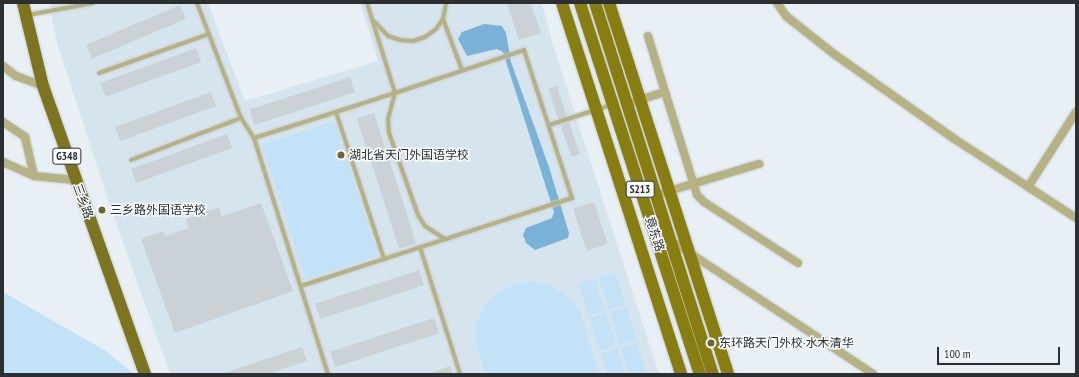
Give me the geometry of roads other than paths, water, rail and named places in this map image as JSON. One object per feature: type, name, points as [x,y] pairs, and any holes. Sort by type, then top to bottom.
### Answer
[{"type":"highway","name":"三乡路","points":[[23,3],[43,86],[75,180],[145,374]]},
{"type":"main road","points":[[562,3],[681,374]]},
{"type":"main road","name":"竟东路","points":[[580,3],[700,374]]},
{"type":"main road","name":"竟东路","points":[[595,3],[713,374]]},
{"type":"main road","points":[[609,3],[691,254],[728,374]]},
{"type":"street","points":[[777,3],[786,16],[834,54],[1028,187],[1076,218]]},
{"type":"street","points":[[648,36],[697,195],[704,202],[798,263]]},
{"type":"street","points":[[3,66],[16,76],[43,86]]},
{"type":"street","points":[[626,104],[665,92]]},
{"type":"street","points":[[1028,187],[1076,112]]},
{"type":"street","points":[[3,122],[25,137],[34,176]]},
{"type":"street","points":[[3,162],[34,176],[75,180]]},
{"type":"street","points":[[656,195],[759,164]]},
{"type":"street","points":[[658,244],[670,240],[873,374]]},
{"type":"lane","points":[[26,16],[68,5],[93,3]]},
{"type":"lane","points":[[197,3],[241,118],[254,138],[328,374]]},
{"type":"lane","points":[[367,3],[395,93],[388,126],[405,178],[421,221],[431,231],[445,239]]},
{"type":"lane","points":[[372,17],[378,28],[388,36],[407,40],[425,37],[436,29],[443,19],[446,3]]},
{"type":"lane","points":[[443,19],[462,70]]},
{"type":"lane","points":[[100,74],[209,34]]},
{"type":"lane","points":[[254,138],[524,50],[549,125],[572,198],[301,286]]},
{"type":"lane","points":[[549,125],[613,104]]},
{"type":"lane","points":[[336,112],[384,259]]},
{"type":"lane","points":[[131,160],[241,118]]},
{"type":"lane","points":[[420,247],[460,374]]},
{"type":"water","points":[[484,24],[502,26],[506,33],[511,62],[549,167],[569,233],[568,238],[535,250],[526,243],[523,235],[526,228],[552,218],[554,212],[503,52],[497,49],[467,56],[458,39],[462,32]]},
{"type":"place","name":"湖北省天门外国语学校","points":[[341,155]]},
{"type":"place","name":"三乡路外国语学校","points":[[102,210]]},
{"type":"place","name":"东环路天门外校·水木清华","points":[[711,343]]}]
